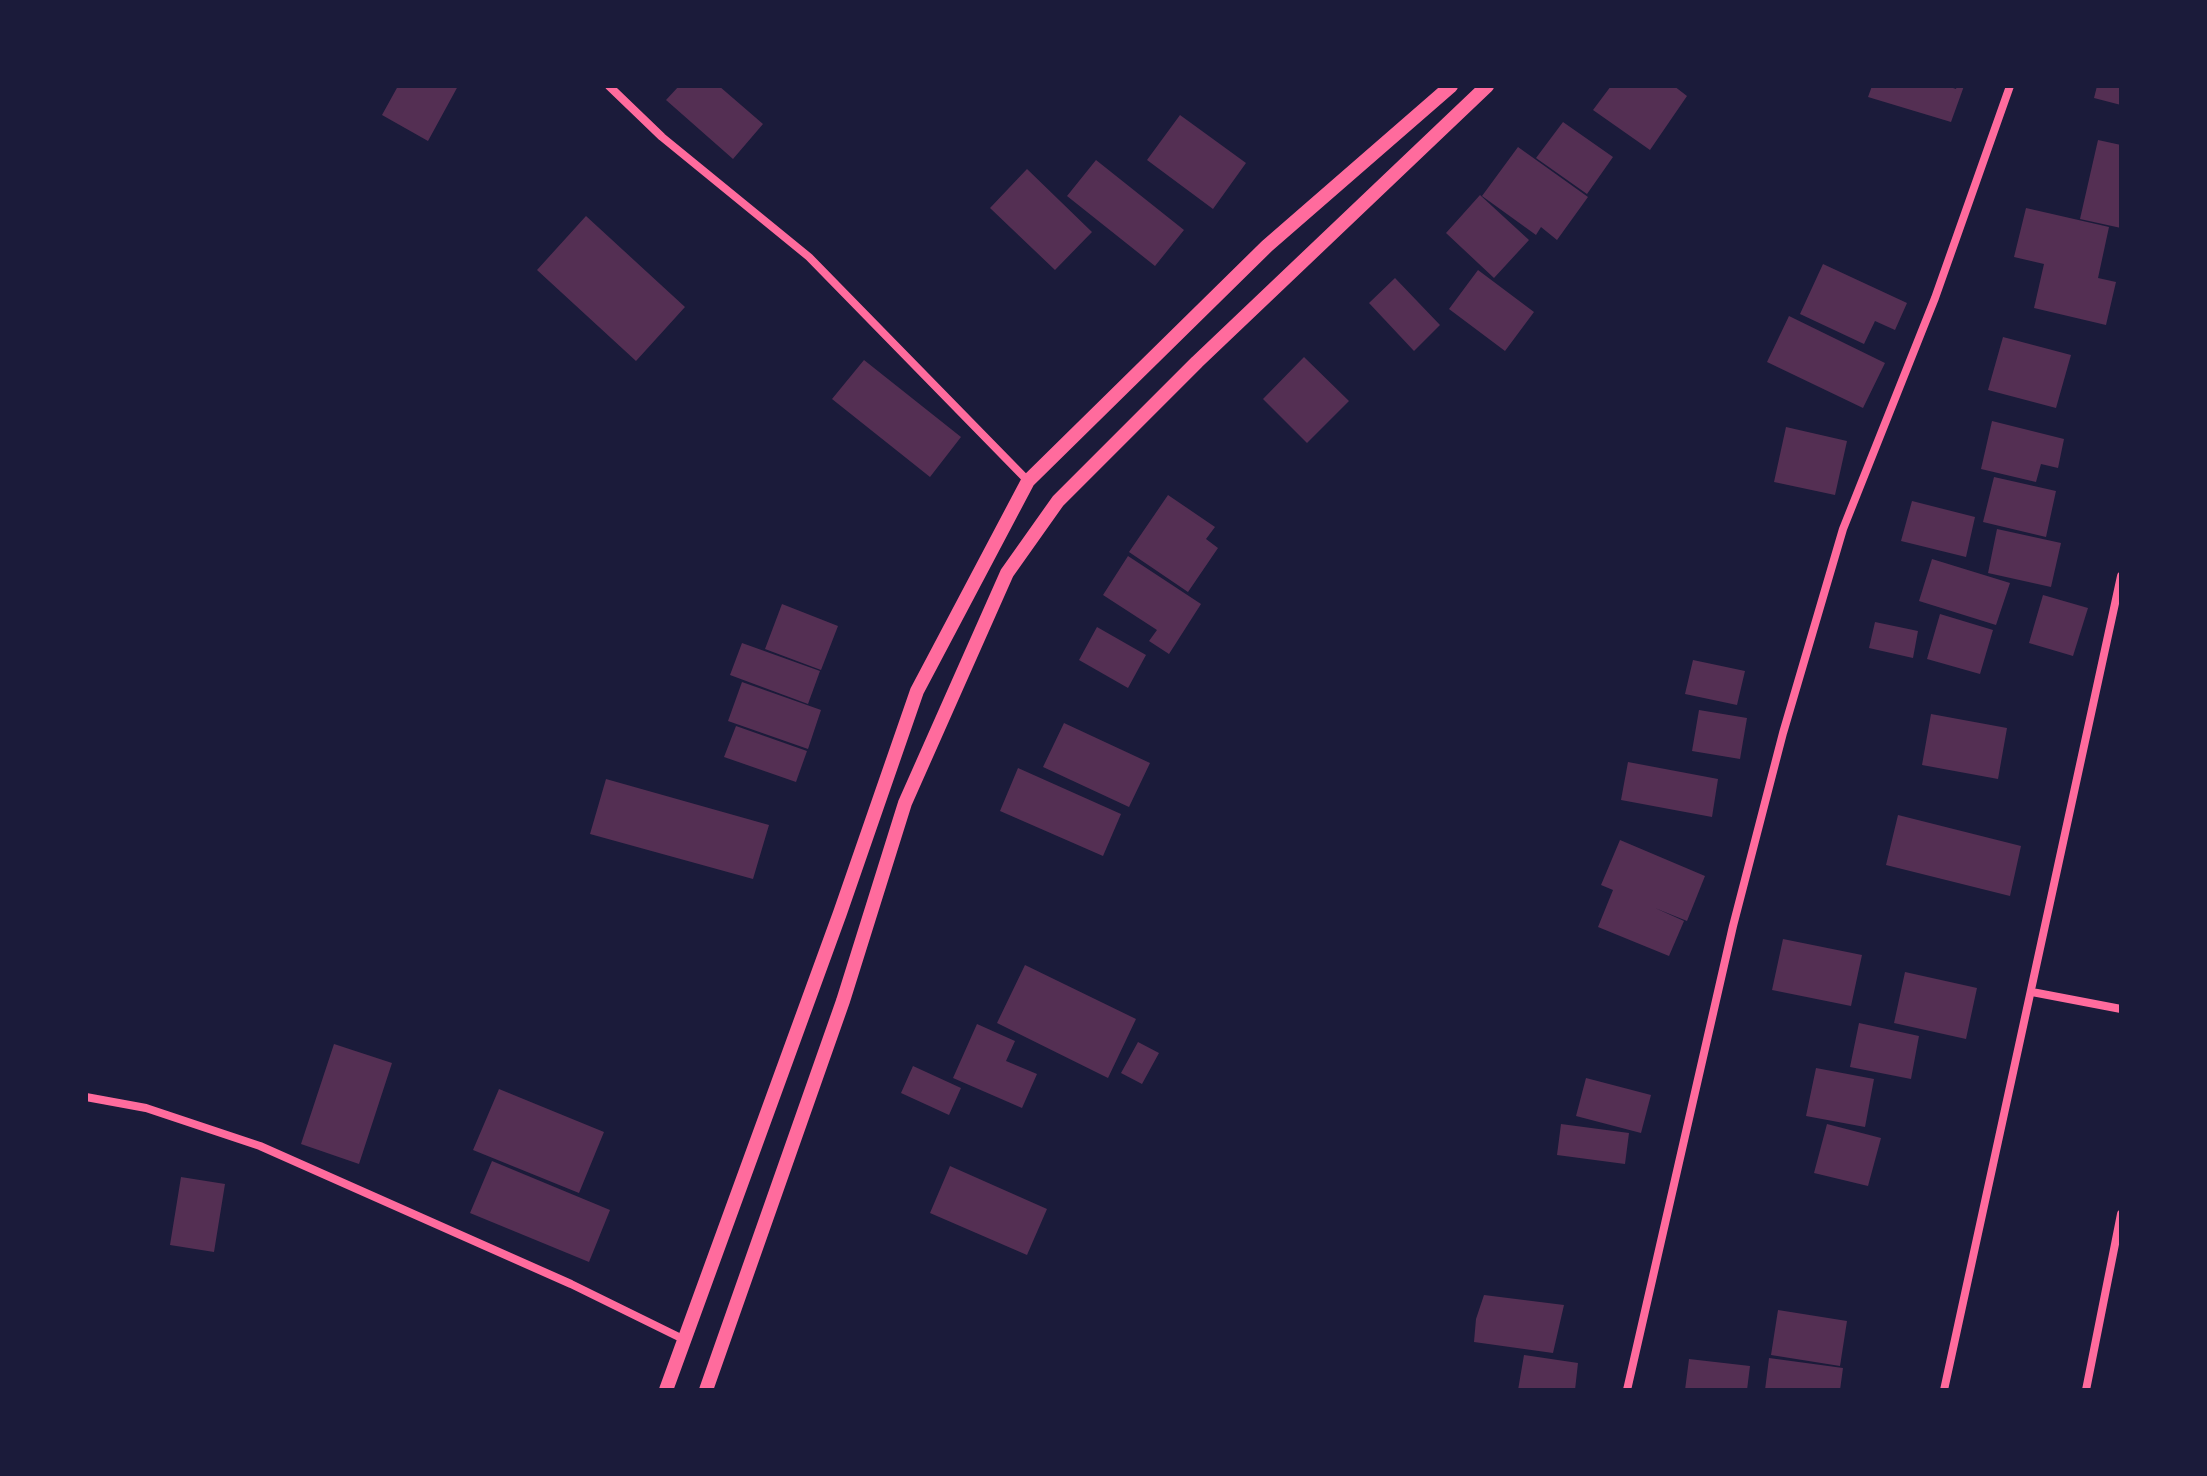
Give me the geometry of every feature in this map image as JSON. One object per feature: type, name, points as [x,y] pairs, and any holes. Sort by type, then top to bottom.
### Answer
[{"type":"street","points":[[609,86],[662,137],[809,257],[1028,481]]},
{"type":"street","points":[[666,1390],[840,913],[917,691],[1028,481],[1267,246],[1451,86]]},
{"type":"street","points":[[706,1390],[843,1001],[905,803],[1007,573],[1058,501],[1197,362],[1487,86]]},
{"type":"street","points":[[1627,1390],[1733,926],[1787,718],[1843,529],[1935,298],[2010,86]]},
{"type":"street","points":[[1944,1390],[2121,576]]},
{"type":"street","points":[[2032,992],[2121,1009]]},
{"type":"street","points":[[86,1097],[146,1108],[260,1146],[571,1284],[685,1340]]},
{"type":"street","points":[[2086,1390],[2121,1214]]},
{"type":"building","points":[[398,86],[458,86],[428,141],[382,115]]},
{"type":"building","points":[[679,86],[719,86],[763,124],[733,159],[666,100]]},
{"type":"building","points":[[1611,86],[1674,86],[1687,96],[1650,150],[1593,110]]},
{"type":"building","points":[[1872,86],[1947,86],[1956,89],[1957,86],[1964,86],[1951,122],[1868,97]]},
{"type":"building","points":[[2097,86],[2121,86],[2121,105],[2094,98]]},
{"type":"building","points":[[1180,115],[1246,163],[1213,209],[1147,160]]},
{"type":"building","points":[[1563,122],[1613,157],[1587,194],[1536,158]]},
{"type":"building","points":[[2098,140],[2121,145],[2121,228],[2080,219]]},
{"type":"building","points":[[1518,147],[1588,197],[1557,240],[1541,227],[1536,235],[1482,196]]},
{"type":"building","points":[[1096,160],[1184,230],[1155,266],[1067,196]]},
{"type":"building","points":[[1027,169],[1092,232],[1055,270],[990,208]]},
{"type":"building","points":[[1480,195],[1529,240],[1494,278],[1446,233]]},
{"type":"building","points":[[2026,208],[2109,227],[2098,278],[2116,282],[2106,325],[2034,308],[2044,264],[2014,257]]},
{"type":"building","points":[[586,216],[685,307],[636,361],[537,270]]},
{"type":"building","points":[[1823,264],[1907,303],[1895,330],[1875,321],[1864,344],[1800,314]]},
{"type":"building","points":[[1478,270],[1534,312],[1505,351],[1449,309]]},
{"type":"building","points":[[1395,278],[1440,325],[1414,351],[1369,303]]},
{"type":"building","points":[[1789,316],[1885,363],[1863,408],[1767,362]]},
{"type":"building","points":[[2003,337],[2071,355],[2056,408],[1988,390]]},
{"type":"building","points":[[1304,357],[1349,401],[1307,443],[1263,399]]},
{"type":"building","points":[[864,360],[961,437],[930,477],[832,399]]},
{"type":"building","points":[[1992,421],[2064,439],[2058,468],[2041,464],[2036,482],[1981,469]]},
{"type":"building","points":[[1786,427],[1847,441],[1835,495],[1774,482]]},
{"type":"building","points":[[1994,477],[2056,491],[2046,537],[1983,522]]},
{"type":"building","points":[[1168,495],[1215,527],[1206,539],[1218,548],[1188,592],[1129,552]]},
{"type":"building","points":[[1912,501],[1975,517],[1966,557],[1901,541]]},
{"type":"building","points":[[1997,529],[2061,543],[2051,587],[1988,573]]},
{"type":"building","points":[[1128,556],[1201,604],[1169,654],[1149,641],[1157,630],[1103,595]]},
{"type":"building","points":[[1932,559],[2010,583],[1996,625],[1919,601]]},
{"type":"building","points":[[2043,595],[2088,608],[2073,656],[2029,643]]},
{"type":"building","points":[[782,604],[838,626],[821,670],[765,649]]},
{"type":"building","points":[[1940,614],[1993,630],[1980,674],[1927,659]]},
{"type":"building","points":[[1875,622],[1918,631],[1913,658],[1869,648]]},
{"type":"building","points":[[1097,627],[1146,655],[1128,688],[1079,660]]},
{"type":"building","points":[[742,643],[820,671],[808,704],[730,675]]},
{"type":"building","points":[[1693,660],[1745,671],[1737,705],[1685,694]]},
{"type":"building","points":[[742,682],[821,710],[808,749],[728,721]]},
{"type":"building","points":[[1699,710],[1747,718],[1740,759],[1692,751]]},
{"type":"building","points":[[1931,714],[2007,728],[1998,779],[1922,765]]},
{"type":"building","points":[[1064,723],[1150,763],[1129,807],[1043,767]]},
{"type":"building","points":[[736,726],[807,751],[796,782],[724,757]]},
{"type":"building","points":[[1628,762],[1718,779],[1712,817],[1621,800]]},
{"type":"building","points":[[1018,768],[1121,814],[1103,856],[1000,811]]},
{"type":"building","points":[[606,779],[769,825],[753,879],[590,834]]},
{"type":"building","points":[[1898,815],[2021,846],[2010,896],[1886,865]]},
{"type":"building","points":[[1620,840],[1705,876],[1687,921],[1655,908],[1684,921],[1669,956],[1598,927],[1613,890],[1601,885]]},
{"type":"building","points":[[1783,939],[1862,955],[1851,1006],[1772,990]]},
{"type":"building","points":[[1025,965],[1136,1019],[1108,1078],[997,1023]]},
{"type":"building","points":[[1905,972],[1977,988],[1966,1039],[1894,1023]]},
{"type":"building","points":[[1859,1023],[1919,1036],[1911,1079],[1850,1067]]},
{"type":"building","points":[[977,1024],[1015,1041],[1006,1061],[1037,1074],[1022,1108],[953,1078]]},
{"type":"building","points":[[1138,1042],[1159,1053],[1142,1084],[1121,1073]]},
{"type":"building","points":[[334,1044],[392,1063],[359,1164],[301,1144]]},
{"type":"building","points":[[913,1066],[961,1088],[949,1115],[901,1093]]},
{"type":"building","points":[[1816,1068],[1874,1079],[1865,1127],[1806,1116]]},
{"type":"building","points":[[1586,1078],[1651,1095],[1641,1133],[1576,1116]]},
{"type":"building","points":[[499,1089],[604,1132],[579,1193],[473,1150]]},
{"type":"building","points":[[1561,1124],[1629,1133],[1625,1164],[1557,1155]]},
{"type":"building","points":[[1827,1124],[1881,1138],[1868,1186],[1814,1173]]},
{"type":"building","points":[[492,1161],[610,1210],[589,1262],[470,1213]]},
{"type":"building","points":[[950,1166],[1047,1209],[1027,1255],[930,1213]]},
{"type":"building","points":[[181,1177],[225,1184],[214,1252],[170,1245]]},
{"type":"building","points":[[1484,1295],[1564,1305],[1553,1353],[1474,1342],[1476,1319]]},
{"type":"building","points":[[1778,1310],[1847,1321],[1840,1366],[1771,1355]]},
{"type":"building","points":[[1524,1355],[1578,1363],[1575,1390],[1518,1390]]},
{"type":"building","points":[[1769,1358],[1843,1368],[1840,1390],[1765,1390]]},
{"type":"building","points":[[1689,1359],[1750,1366],[1747,1390],[1685,1390]]}]
